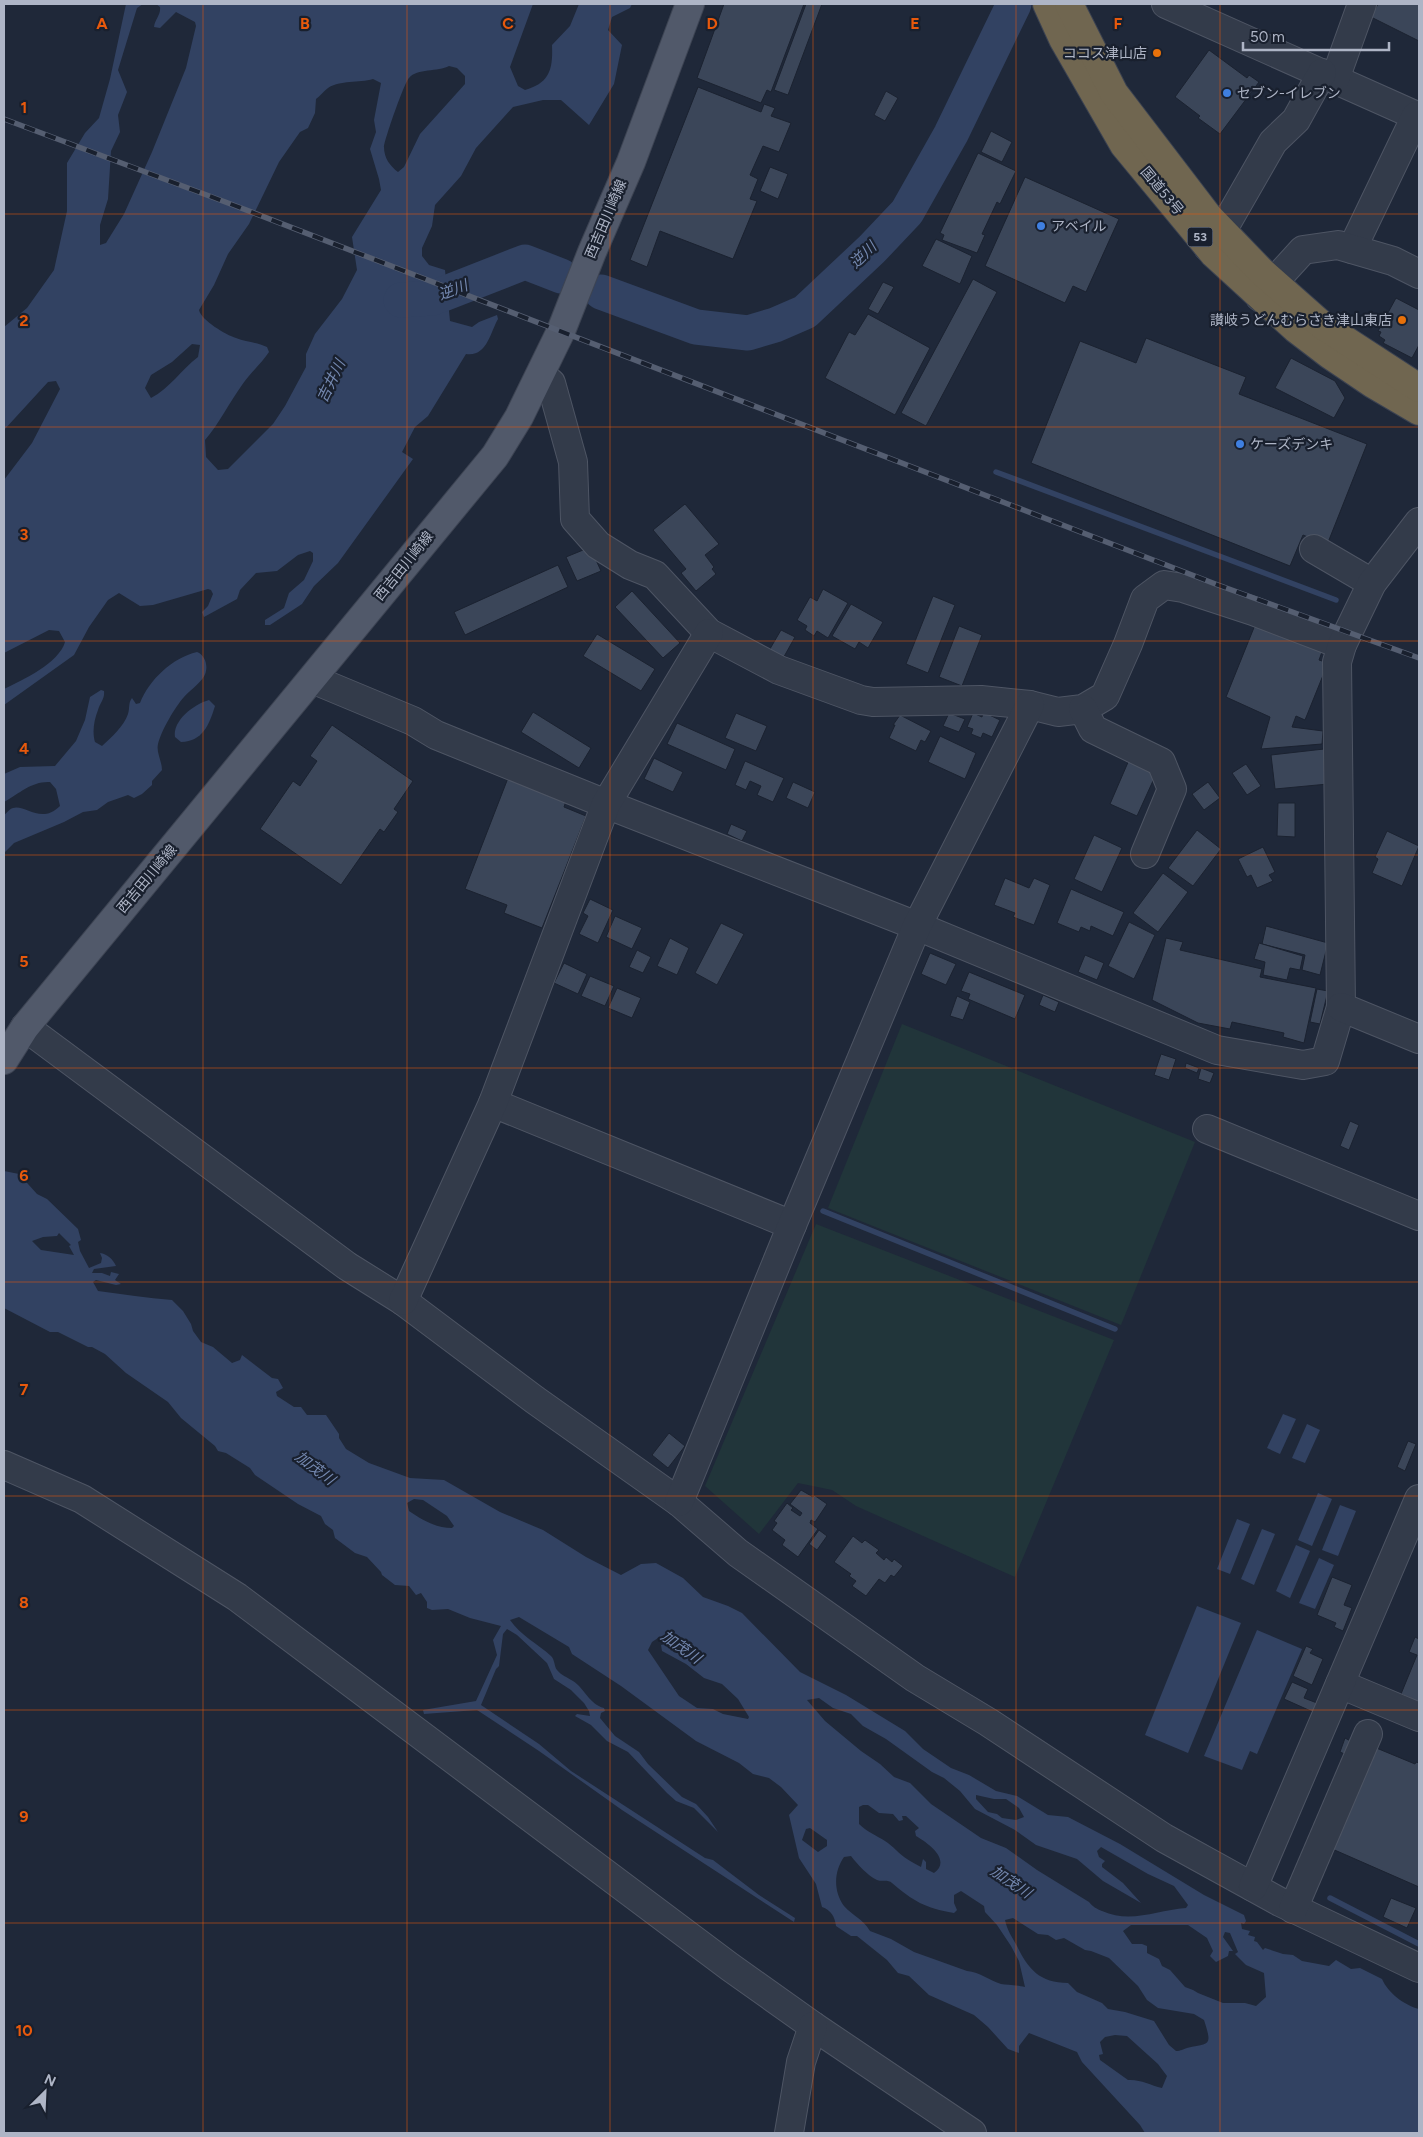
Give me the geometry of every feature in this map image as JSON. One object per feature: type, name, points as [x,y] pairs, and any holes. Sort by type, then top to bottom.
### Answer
[{"type":"highway","name":"国道53号","points":[[1046,4],[1063,39],[1124,145],[1215,239],[1267,289],[1296,329],[1372,384],[1419,411]]},
{"type":"highway","name":"国道53号","points":[[1069,4],[1114,93],[1208,216],[1215,239]]},
{"type":"highway","name":"国道53号","points":[[1267,289],[1419,388]]},
{"type":"main road","name":"西吉田川崎線","points":[[14,1044],[495,456],[518,417],[561,331],[592,252],[631,162],[690,4]]},
{"type":"street","points":[[1166,4],[1418,117],[1352,249]]},
{"type":"street","points":[[1215,239],[1273,142],[1296,120],[1329,76],[1362,4]]},
{"type":"street","points":[[1267,289],[1303,250],[1338,245],[1393,262],[1419,274]]},
{"type":"street","points":[[540,375],[551,383],[573,462],[575,519],[598,545],[630,564],[656,575],[709,633],[779,670],[873,702],[981,700],[1030,705],[1058,712],[1083,708],[1105,696],[1145,599],[1164,585],[1183,588],[1253,611],[1342,645]]},
{"type":"street","points":[[312,679],[413,721],[436,735],[917,926],[1217,1050],[1303,1065],[1325,1061],[1341,1007],[1336,672],[1342,645],[1372,583],[1419,522]]},
{"type":"street","points":[[1314,550],[1372,583]]},
{"type":"street","points":[[403,1301],[493,1103],[606,804],[709,633]]},
{"type":"street","points":[[679,1502],[917,926],[1030,705]]},
{"type":"street","points":[[1083,708],[1093,729],[1161,762],[1172,789],[1146,854]]},
{"type":"street","points":[[1341,1007],[1419,1039]]},
{"type":"street","points":[[14,1044],[347,1266],[403,1301],[535,1400],[679,1502],[738,1553],[915,1678],[988,1722],[1164,1838],[1293,1908],[1419,1968]]},
{"type":"street","points":[[493,1103],[792,1225]]},
{"type":"street","points":[[1207,1129],[1419,1216]]},
{"type":"street","points":[[4,1465],[82,1499],[237,1597],[730,1967],[813,2026],[972,2133]]},
{"type":"street","points":[[1253,1887],[1419,1499]]},
{"type":"street","points":[[1340,1684],[1419,1717]]},
{"type":"street","points":[[1293,1908],[1368,1734]]},
{"type":"street","points":[[788,2133],[802,2062],[813,2026]]},
{"type":"green space","points":[[902,1024],[1195,1142],[1121,1325],[828,1208]]},
{"type":"green space","points":[[816,1224],[1114,1340],[1015,1577],[856,1506],[832,1490],[798,1483],[759,1534],[705,1486]]},
{"type":"water","name":"吉井川","points":[[126,4],[143,4],[137,8],[118,70],[127,92],[118,115],[120,132],[111,151],[108,199],[100,225],[100,245],[106,243],[124,214],[152,152],[186,68],[196,26],[195,22],[176,12],[160,28],[154,27],[160,10],[160,7],[156,4],[533,4],[510,67],[518,86],[525,90],[545,79],[552,61],[552,45],[570,26],[579,4],[632,4],[630,8],[612,17],[608,30],[622,45],[614,84],[589,125],[561,100],[543,100],[513,107],[476,148],[461,176],[435,205],[432,226],[422,248],[422,256],[429,265],[445,270],[450,321],[472,327],[497,315],[498,319],[487,343],[479,352],[466,354],[428,416],[415,427],[402,452],[413,459],[338,563],[314,586],[302,604],[270,625],[265,625],[265,620],[284,608],[289,593],[304,580],[313,561],[313,553],[310,551],[298,555],[277,571],[256,573],[240,590],[237,599],[204,617],[202,612],[208,606],[213,594],[208,589],[153,605],[140,606],[119,593],[108,600],[89,627],[74,655],[4,705],[4,689],[30,676],[48,664],[56,657],[65,642],[59,631],[49,630],[4,653],[4,480],[32,443],[60,389],[56,381],[48,382],[4,430],[4,327],[27,308],[54,270],[67,211],[67,163],[85,133],[99,118],[110,79]],"holes":[[[449,66],[457,68],[465,76],[465,84],[420,134],[404,167],[398,172],[388,161],[384,147],[406,82],[413,75],[422,71]],[[373,79],[381,83],[374,120],[376,132],[370,149],[381,190],[352,237],[357,270],[342,299],[315,334],[306,354],[306,367],[273,424],[228,469],[218,470],[206,457],[205,440],[237,392],[269,352],[267,347],[226,334],[204,318],[199,310],[214,285],[228,254],[249,224],[279,162],[300,132],[308,128],[315,113],[316,99],[333,85]],[[192,344],[200,345],[198,357],[164,389],[151,398],[145,388],[151,375],[172,362]]]},
{"type":"water","points":[[197,652],[205,660],[205,675],[180,701],[165,726],[158,747],[162,770],[152,781],[152,785],[134,798],[128,795],[108,802],[97,810],[83,812],[14,843],[4,853],[4,815],[9,810],[18,808],[34,813],[46,814],[60,806],[56,789],[50,782],[37,783],[4,802],[4,774],[20,767],[55,766],[76,741],[85,720],[90,697],[101,690],[104,691],[104,696],[95,718],[94,734],[95,742],[102,746],[124,723],[132,698],[136,704],[140,703],[149,686],[162,671],[179,659]]},
{"type":"water","points":[[209,700],[215,706],[204,731],[195,739],[181,742],[175,737],[175,731],[180,719],[197,705]]},
{"type":"water","name":"加茂川","points":[[4,1171],[19,1174],[37,1194],[47,1199],[78,1229],[81,1240],[78,1242],[80,1251],[89,1268],[101,1263],[100,1253],[113,1261],[116,1266],[94,1269],[92,1273],[102,1273],[110,1276],[111,1272],[119,1274],[115,1280],[121,1284],[116,1285],[96,1280],[93,1282],[98,1291],[172,1300],[183,1311],[201,1342],[213,1347],[232,1363],[240,1360],[242,1355],[272,1378],[278,1379],[283,1388],[276,1392],[277,1396],[294,1407],[301,1407],[307,1415],[326,1415],[339,1434],[339,1438],[346,1449],[369,1463],[410,1478],[444,1480],[500,1512],[543,1530],[586,1557],[621,1575],[641,1564],[656,1563],[683,1578],[703,1597],[742,1613],[800,1672],[846,1695],[905,1731],[923,1749],[951,1768],[969,1775],[996,1791],[1017,1796],[1048,1815],[1068,1817],[1120,1844],[1204,1895],[1244,1915],[1246,1921],[1244,1924],[1241,1923],[1242,1929],[1250,1931],[1248,1935],[1255,1937],[1254,1941],[1263,1950],[1265,1948],[1293,1955],[1302,1961],[1329,1966],[1336,1960],[1351,1969],[1360,1968],[1382,1979],[1397,1998],[1419,2009],[1419,2133],[1145,2133],[1140,2125],[1082,2062],[1077,2052],[1029,2033],[1019,2046],[1019,2053],[1008,2049],[974,2015],[929,1995],[909,1976],[898,1973],[887,1960],[857,1936],[851,1936],[836,1926],[832,1914],[822,1907],[816,1884],[799,1858],[789,1815],[798,1805],[781,1787],[769,1778],[753,1774],[739,1763],[696,1741],[621,1686],[572,1654],[569,1647],[519,1617],[510,1620],[524,1635],[551,1656],[559,1672],[577,1684],[591,1700],[604,1708],[605,1711],[601,1713],[600,1718],[615,1736],[639,1752],[648,1764],[682,1797],[696,1804],[718,1832],[694,1808],[676,1801],[667,1793],[628,1752],[607,1741],[591,1725],[575,1716],[577,1714],[590,1716],[584,1703],[571,1690],[554,1679],[547,1663],[517,1635],[507,1629],[503,1634],[499,1666],[481,1705],[539,1744],[571,1771],[705,1858],[713,1860],[759,1895],[795,1918],[794,1922],[622,1810],[477,1710],[424,1714],[423,1710],[476,1701],[497,1655],[493,1640],[501,1626],[470,1618],[448,1609],[432,1610],[427,1608],[427,1602],[421,1593],[416,1595],[409,1586],[395,1585],[382,1575],[367,1557],[355,1553],[335,1538],[333,1530],[325,1524],[321,1516],[298,1504],[255,1475],[250,1468],[226,1453],[218,1451],[215,1446],[181,1418],[168,1402],[126,1373],[105,1354],[58,1332],[50,1332],[4,1308]],"holes":[[[59,1233],[71,1245],[69,1246],[74,1255],[41,1250],[32,1241],[43,1237],[57,1236]],[[414,1499],[423,1500],[447,1516],[454,1526],[446,1528],[435,1525],[409,1511],[407,1503]],[[658,1638],[666,1644],[661,1645],[662,1651],[686,1664],[704,1678],[722,1684],[738,1699],[749,1717],[748,1719],[723,1714],[713,1709],[697,1708],[679,1696],[648,1650],[652,1642]],[[819,1698],[833,1708],[851,1714],[863,1726],[944,1778],[960,1791],[975,1809],[1015,1830],[1036,1845],[1077,1859],[1103,1881],[1141,1903],[1123,1883],[1102,1867],[1105,1861],[1099,1857],[1097,1851],[1101,1847],[1148,1874],[1174,1886],[1188,1905],[1186,1908],[1134,1916],[1113,1915],[1098,1909],[1006,1848],[981,1838],[931,1804],[910,1783],[894,1777],[880,1764],[825,1721],[807,1700]],[[976,1795],[994,1799],[1006,1799],[1019,1808],[1024,1817],[1016,1820],[1002,1818],[997,1814],[988,1812],[976,1799]],[[863,1805],[868,1805],[879,1813],[893,1814],[899,1821],[903,1820],[902,1816],[906,1816],[919,1828],[915,1831],[916,1836],[936,1852],[939,1857],[939,1868],[934,1873],[926,1869],[926,1862],[923,1859],[921,1867],[859,1824],[859,1807]],[[810,1828],[827,1840],[827,1846],[818,1852],[802,1840],[806,1829]],[[851,1856],[873,1878],[879,1881],[890,1882],[906,1895],[935,1909],[954,1913],[957,1910],[954,1903],[954,1895],[961,1891],[984,1906],[985,1912],[997,1925],[1019,1961],[1025,1987],[997,1983],[976,1973],[914,1952],[891,1939],[870,1931],[840,1900],[836,1881],[838,1868],[844,1857]],[[1013,1918],[1038,1934],[1048,1935],[1056,1940],[1064,1938],[1085,1950],[1109,1958],[1138,1986],[1147,2000],[1158,2008],[1194,2014],[1204,2020],[1208,2035],[1207,2042],[1176,2051],[1169,2045],[1154,2021],[1108,2009],[1102,2003],[1077,1992],[1068,1983],[1042,1977],[1026,1961],[1005,1920]],[[1131,1925],[1188,1925],[1207,1938],[1213,1951],[1210,1956],[1216,1962],[1228,1956],[1229,1951],[1233,1951],[1223,1937],[1225,1932],[1230,1933],[1238,1952],[1235,1954],[1246,1965],[1264,1973],[1266,1997],[1256,2006],[1245,2003],[1223,2003],[1185,1987],[1170,1970],[1162,1966],[1159,1959],[1147,1953],[1147,1946],[1132,1944],[1123,1931]],[[1115,2035],[1127,2036],[1158,2064],[1167,2076],[1162,2088],[1141,2081],[1128,2080],[1100,2060],[1099,2055],[1103,2054],[1100,2042],[1105,2037]]]},
{"type":"water","points":[[1283,1414],[1296,1419],[1280,1454],[1267,1448]]},
{"type":"water","points":[[1307,1424],[1320,1430],[1305,1463],[1292,1458]]},
{"type":"water","points":[[1318,1493],[1332,1499],[1312,1546],[1298,1540]]},
{"type":"water","points":[[1340,1505],[1356,1511],[1338,1556],[1322,1550]]},
{"type":"water","points":[[1237,1519],[1250,1524],[1230,1574],[1217,1569]]},
{"type":"water","points":[[1262,1529],[1275,1534],[1254,1585],[1241,1579]]},
{"type":"water","points":[[1296,1545],[1310,1551],[1290,1598],[1276,1591]]},
{"type":"water","points":[[1319,1558],[1334,1565],[1315,1609],[1299,1603]]},
{"type":"water","points":[[1197,1606],[1241,1623],[1188,1753],[1145,1735]]},
{"type":"water","points":[[1257,1630],[1302,1649],[1257,1754],[1250,1751],[1242,1770],[1204,1756]]},
{"type":"building","points":[[724,4],[804,4],[771,92],[767,90],[761,103],[697,78]]},
{"type":"building","points":[[806,4],[822,4],[788,95],[774,90]]},
{"type":"building","points":[[1378,4],[1419,4],[1419,41],[1371,17]]},
{"type":"building","points":[[1209,50],[1247,78],[1249,75],[1259,82],[1220,134],[1198,118],[1200,116],[1175,97]]},
{"type":"building","points":[[698,87],[761,112],[764,104],[775,108],[771,116],[791,123],[779,152],[763,146],[750,175],[758,179],[750,199],[757,201],[733,259],[660,231],[647,267],[630,260]]},
{"type":"building","points":[[886,91],[898,98],[885,121],[874,115]]},
{"type":"building","points":[[991,131],[1012,142],[1002,162],[981,152]]},
{"type":"building","points":[[978,153],[1016,171],[1000,204],[997,202],[982,234],[985,235],[977,253],[942,240],[944,235],[940,233]]},
{"type":"building","points":[[770,167],[788,174],[778,199],[760,191]]},
{"type":"building","points":[[1025,177],[1119,219],[1086,292],[1073,286],[1065,303],[985,266]]},
{"type":"building","points":[[936,239],[972,256],[960,284],[922,266]]},
{"type":"building","points":[[973,279],[997,292],[926,426],[901,413]]},
{"type":"building","points":[[883,282],[894,287],[878,314],[868,309]]},
{"type":"building","name":"讃岐うどんむらさき津山東店","points":[[1396,298],[1419,310],[1419,345],[1412,358],[1383,343],[1385,340],[1379,336],[1381,332],[1378,331]]},
{"type":"building","points":[[868,314],[930,348],[895,415],[825,378],[849,332],[855,335]]},
{"type":"building","points":[[1146,338],[1246,377],[1239,394],[1367,444],[1327,545],[1303,535],[1290,566],[1031,463],[1080,341],[1136,363]]},
{"type":"building","points":[[1291,358],[1335,381],[1345,398],[1334,418],[1275,388]]},
{"type":"building","points":[[685,504],[719,544],[705,555],[714,567],[712,569],[716,574],[696,591],[681,573],[686,569],[653,530]]},
{"type":"building","points":[[588,548],[591,549],[601,571],[577,581],[566,557]]},
{"type":"building","points":[[558,565],[568,587],[465,635],[454,612]]},
{"type":"building","points":[[823,589],[848,603],[828,638],[817,631],[814,636],[805,630],[807,626],[797,620],[810,597],[817,601]]},
{"type":"building","points":[[632,591],[680,643],[663,658],[615,607]]},
{"type":"building","points":[[933,596],[955,605],[928,673],[906,664]]},
{"type":"building","points":[[851,604],[883,622],[868,648],[859,642],[855,649],[832,636]]},
{"type":"building","points":[[1255,625],[1322,652],[1319,660],[1328,663],[1305,720],[1296,716],[1292,727],[1323,731],[1322,744],[1261,749],[1270,717],[1226,697]]},
{"type":"building","points":[[959,626],[982,635],[962,686],[939,677]]},
{"type":"building","points":[[781,630],[795,637],[781,662],[767,654]]},
{"type":"building","points":[[597,634],[655,669],[641,691],[583,656]]},
{"type":"building","points":[[533,712],[591,748],[579,768],[521,732]]},
{"type":"building","points":[[983,712],[1000,720],[992,737],[983,733],[981,738],[971,734],[973,729],[967,727],[973,713],[982,717]]},
{"type":"building","points":[[736,713],[767,726],[756,751],[725,738]]},
{"type":"building","points":[[949,713],[965,719],[959,732],[943,726]]},
{"type":"building","points":[[900,715],[931,731],[925,742],[921,740],[916,751],[889,738],[895,725],[893,725]]},
{"type":"building","points":[[677,723],[735,749],[726,770],[667,744]]},
{"type":"building","points":[[332,725],[413,781],[394,809],[398,812],[384,832],[380,829],[341,885],[260,829],[293,781],[300,786],[317,761],[310,756]]},
{"type":"building","points":[[940,736],[976,753],[965,779],[928,762]]},
{"type":"building","points":[[1324,749],[1328,784],[1275,789],[1271,755]]},
{"type":"building","points":[[654,758],[683,772],[673,792],[644,779]]},
{"type":"building","points":[[1129,760],[1157,772],[1137,816],[1110,804]]},
{"type":"building","points":[[745,761],[784,778],[773,802],[757,795],[761,786],[750,781],[746,790],[735,785]]},
{"type":"building","points":[[1246,764],[1261,786],[1247,795],[1232,773]]},
{"type":"building","points":[[508,778],[566,801],[564,807],[586,816],[542,928],[504,913],[507,905],[465,889]]},
{"type":"building","points":[[793,782],[815,792],[808,808],[786,798]]},
{"type":"building","points":[[1208,782],[1220,798],[1204,810],[1192,794]]},
{"type":"building","points":[[1278,803],[1295,803],[1295,837],[1277,836]]},
{"type":"building","points":[[731,824],[747,831],[742,841],[727,834]]},
{"type":"building","points":[[1197,830],[1221,849],[1193,886],[1168,868]]},
{"type":"building","points":[[1387,831],[1419,846],[1402,886],[1372,873],[1378,859],[1375,857]]},
{"type":"building","points":[[1094,835],[1122,848],[1102,892],[1074,879]]},
{"type":"building","points":[[1263,847],[1275,872],[1269,875],[1273,881],[1257,888],[1251,875],[1247,877],[1238,859]]},
{"type":"building","points":[[1163,873],[1188,892],[1158,932],[1133,913]]},
{"type":"building","points":[[1005,878],[1029,888],[1034,878],[1050,885],[1034,925],[1013,917],[1015,913],[994,905]]},
{"type":"building","points":[[1071,889],[1124,912],[1113,936],[1091,926],[1090,931],[1081,927],[1079,932],[1057,923]]},
{"type":"building","points":[[590,899],[613,910],[598,943],[579,934],[588,916],[583,913]]},
{"type":"building","points":[[615,916],[642,928],[632,949],[606,937]]},
{"type":"building","points":[[1129,922],[1155,935],[1134,979],[1108,966]]},
{"type":"building","points":[[721,923],[744,934],[717,985],[695,973]]},
{"type":"building","points":[[1266,926],[1328,943],[1320,975],[1302,970],[1305,955],[1262,944]]},
{"type":"building","points":[[670,938],[689,948],[677,975],[657,966]]},
{"type":"building","points":[[1166,938],[1183,942],[1180,950],[1262,969],[1260,977],[1316,988],[1304,1043],[1283,1037],[1284,1033],[1232,1022],[1230,1029],[1198,1023],[1152,1000]]},
{"type":"building","points":[[1259,943],[1303,956],[1300,970],[1290,968],[1287,980],[1263,975],[1265,962],[1254,959]]},
{"type":"building","points":[[637,950],[651,957],[643,973],[629,967]]},
{"type":"building","points":[[930,953],[956,964],[946,985],[921,974]]},
{"type":"building","points":[[1085,955],[1104,963],[1097,980],[1078,972]]},
{"type":"building","points":[[564,963],[587,974],[578,994],[554,983]]},
{"type":"building","points":[[969,972],[1025,995],[1015,1019],[968,999],[970,994],[961,991]]},
{"type":"building","points":[[590,976],[614,986],[605,1006],[581,996]]},
{"type":"building","points":[[617,988],[641,998],[632,1018],[608,1008]]},
{"type":"building","points":[[1317,989],[1328,991],[1320,1024],[1310,1022]]},
{"type":"building","points":[[1043,995],[1059,1002],[1055,1012],[1039,1005]]},
{"type":"building","points":[[957,996],[970,1002],[963,1020],[950,1016]]},
{"type":"building","points":[[1161,1054],[1176,1059],[1169,1080],[1154,1075]]},
{"type":"building","points":[[1186,1063],[1199,1068],[1197,1073],[1185,1068]]},
{"type":"building","points":[[1201,1068],[1214,1073],[1210,1083],[1198,1079]]},
{"type":"building","points":[[1350,1121],[1359,1125],[1349,1150],[1340,1146]]},
{"type":"building","points":[[669,1433],[685,1446],[668,1468],[652,1455]]},
{"type":"building","points":[[1408,1441],[1416,1444],[1405,1471],[1397,1467]]},
{"type":"building","points":[[801,1490],[813,1497],[814,1495],[827,1504],[815,1522],[811,1520],[810,1523],[818,1529],[798,1557],[782,1545],[785,1540],[772,1530],[777,1523],[774,1521],[787,1503],[793,1508],[791,1510],[800,1516],[802,1513],[790,1504]]},
{"type":"building","points":[[819,1530],[827,1536],[817,1550],[809,1544]]},
{"type":"building","points":[[853,1536],[862,1543],[865,1540],[879,1550],[876,1553],[884,1560],[886,1557],[892,1562],[894,1559],[903,1566],[894,1577],[891,1575],[885,1583],[879,1579],[866,1596],[852,1586],[856,1581],[849,1576],[851,1574],[834,1562]]},
{"type":"building","points":[[1332,1577],[1352,1585],[1344,1605],[1352,1608],[1343,1631],[1334,1627],[1336,1623],[1317,1615]]},
{"type":"building","points":[[1415,1637],[1419,1639],[1419,1702],[1401,1694],[1417,1655],[1409,1652]]},
{"type":"building","points":[[1306,1646],[1313,1649],[1310,1653],[1323,1659],[1312,1685],[1293,1676]]},
{"type":"building","points":[[1292,1682],[1308,1689],[1304,1698],[1317,1703],[1313,1712],[1284,1699]]},
{"type":"building","points":[[1345,1738],[1354,1743],[1349,1756],[1340,1752]]},
{"type":"building","points":[[1374,1747],[1415,1764],[1416,1762],[1419,1763],[1419,1887],[1330,1848]]},
{"type":"building","points":[[1391,1898],[1416,1908],[1407,1928],[1383,1917]]},
{"type":"waterway","name":"逆川","points":[[601,292],[696,327],[748,333],[775,325],[805,312],[872,249],[907,212],[951,134],[1014,4]]},
{"type":"waterway","name":"逆川","points":[[401,300],[433,298],[525,262],[561,276]]},
{"type":"waterway","points":[[996,472],[1336,600]]},
{"type":"waterway","points":[[823,1211],[1115,1329]]},
{"type":"waterway","points":[[1330,1898],[1419,1944]]},
{"type":"railway","points":[[4,119],[228,203],[1218,585],[1419,658]]},
{"type":"place","name":"ココス津山店","points":[[1157,53]]},
{"type":"place","name":"セブン-イレブン","points":[[1227,93]]},
{"type":"place","name":"アベイル","points":[[1041,226]]},
{"type":"place","name":"讃岐うどんむらさき津山東店","points":[[1402,320]]},
{"type":"place","name":"ケーズデンキ","points":[[1240,444]]}]
